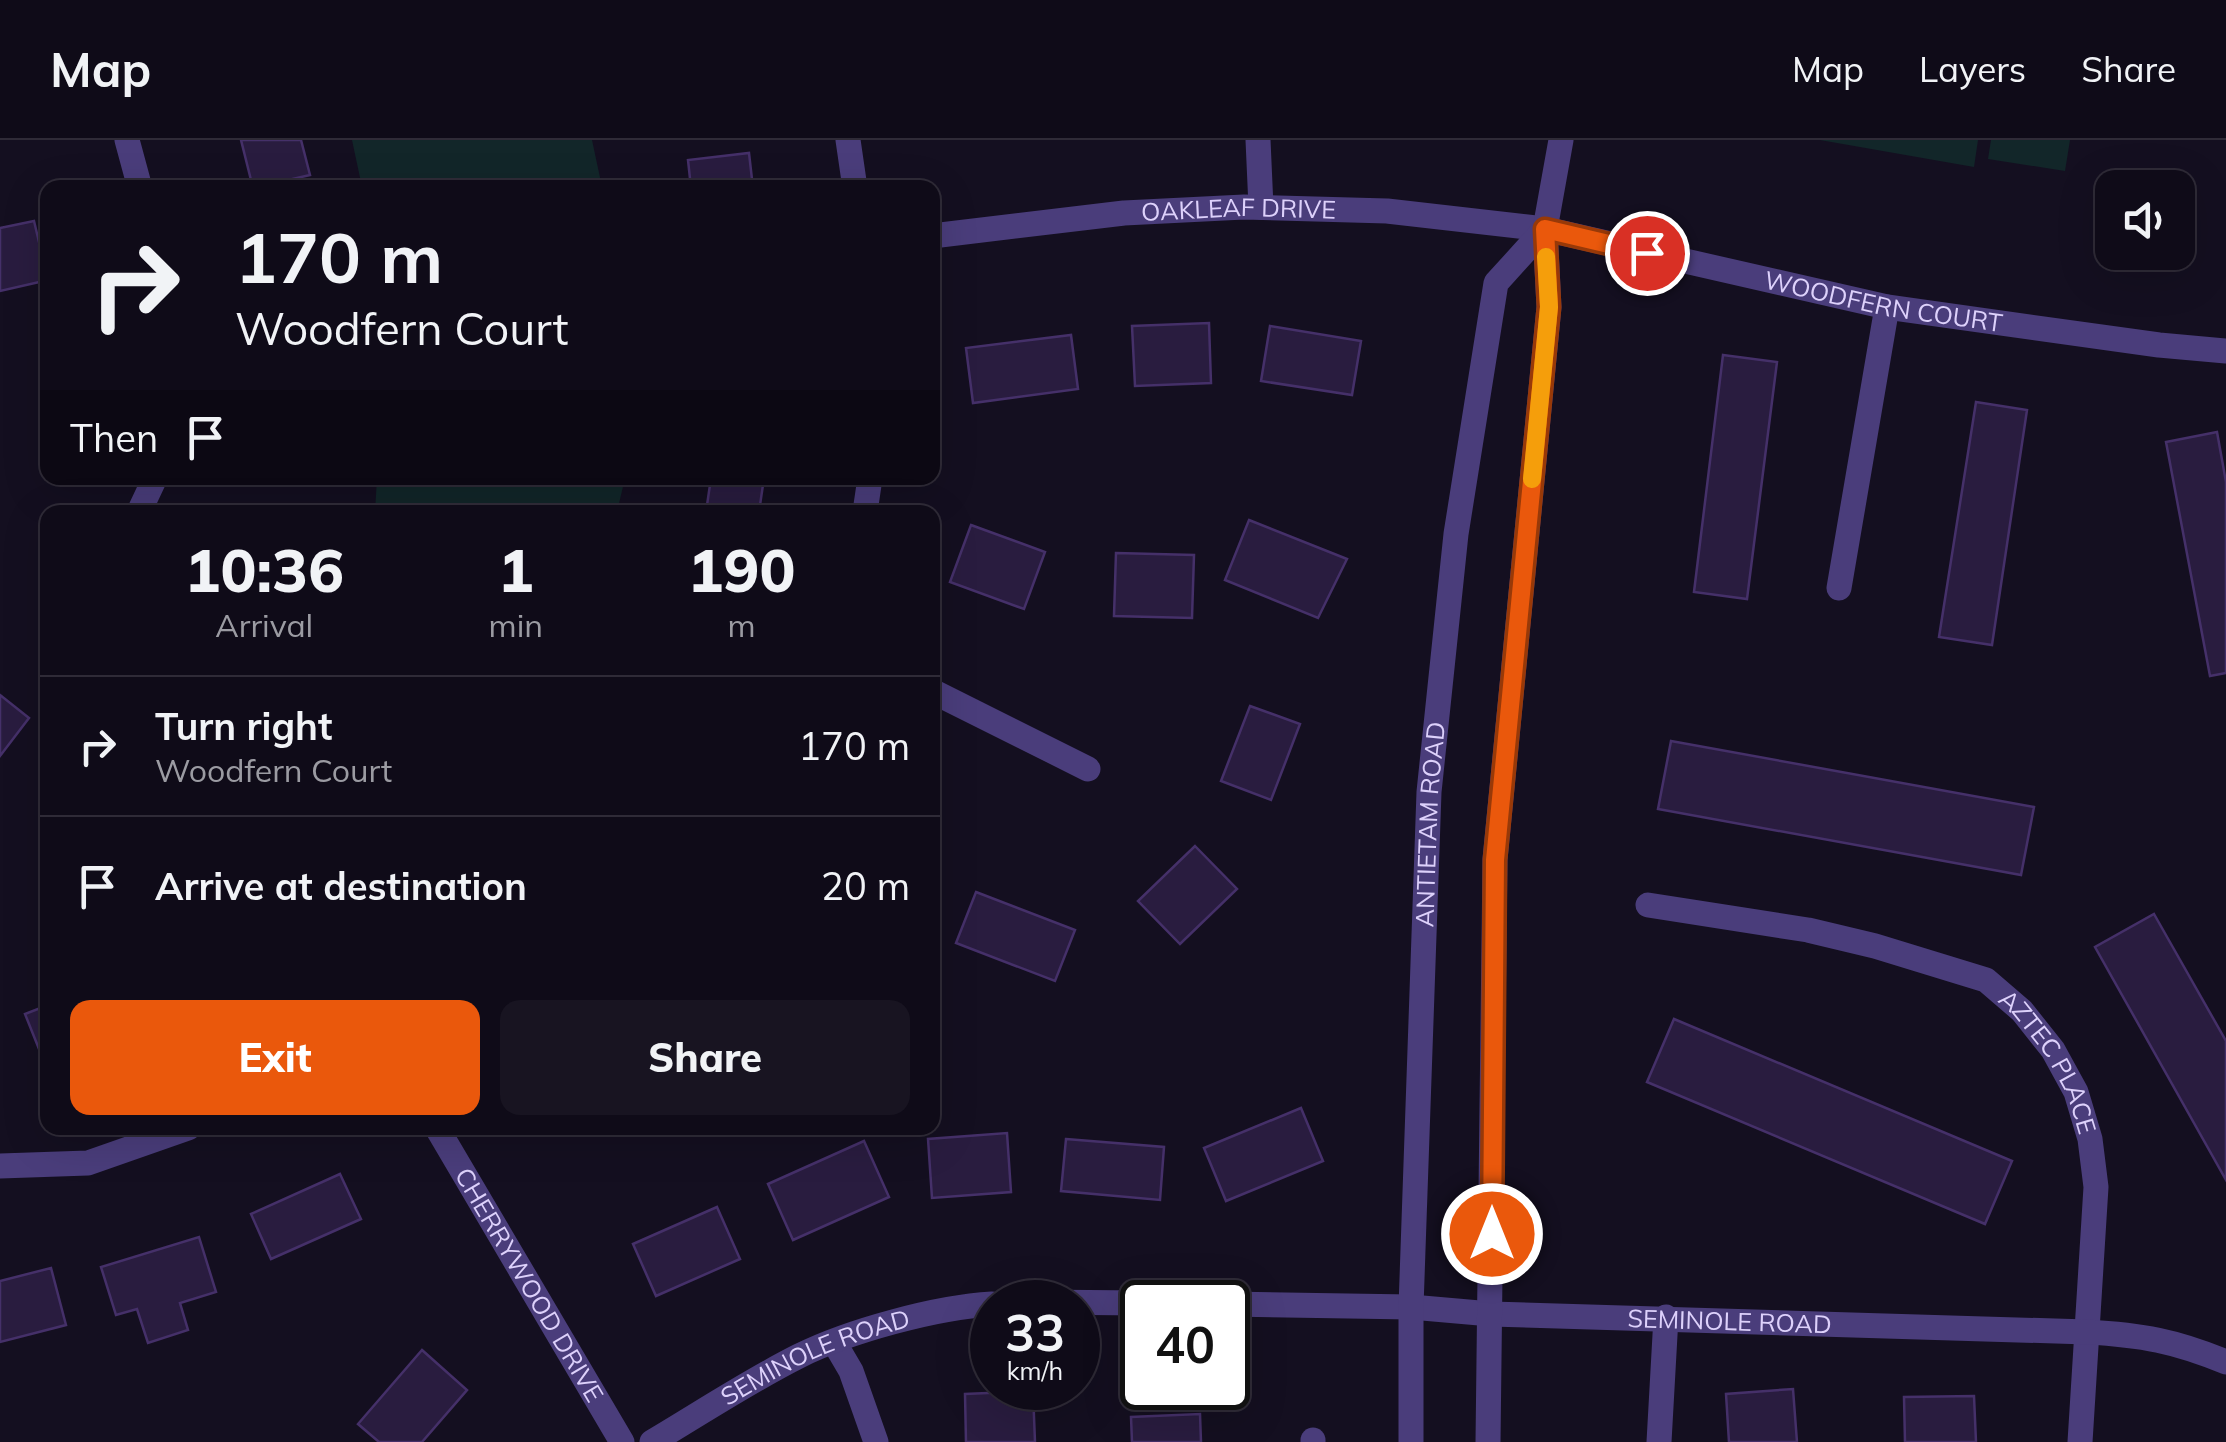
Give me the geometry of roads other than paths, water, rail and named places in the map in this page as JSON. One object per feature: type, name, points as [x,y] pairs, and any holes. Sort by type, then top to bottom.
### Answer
[{"type":"street","points":[[127,140],[138,180]]},
{"type":"street","points":[[848,140],[853,180]]},
{"type":"street","points":[[1258,140],[1261,207]]},
{"type":"street","points":[[1488,1442],[1495,860],[1549,307],[1545,229],[1561,140]]},
{"type":"street","name":"OAKLEAF DRIVE","points":[[940,235],[1124,213],[1261,207],[1387,211],[1545,229]]},
{"type":"street","name":"WOODFERN COURT","points":[[1545,229],[1887,307],[2226,351]]},
{"type":"street","name":"ANTIETAM ROAD","points":[[1411,1442],[1429,792],[1456,534],[1496,283],[1545,229]]},
{"type":"street","points":[[1838,588],[1887,307]]},
{"type":"street","points":[[940,695],[1088,769]]},
{"type":"street","name":"AZTEC PLACE","points":[[1648,905],[1808,930],[1986,980],[2022,1012],[2053,1050],[2076,1092],[2090,1139],[2096,1187],[2080,1442]]},
{"type":"street","points":[[0,1166],[88,1164],[169,1135]]},
{"type":"street","name":"CHERRYWOOD DRIVE","points":[[441,1135],[622,1442]]},
{"type":"street","name":"SEMINOLE ROAD","points":[[1250,1304],[2143,1335],[2181,1344],[2226,1362]]},
{"type":"street","name":"SEMINOLE ROAD","points":[[652,1442],[800,1355],[896,1322],[970,1306]]},
{"type":"street","points":[[1659,1442],[1666,1318]]},
{"type":"street","points":[[834,1342],[852,1371],[876,1442]]}]
